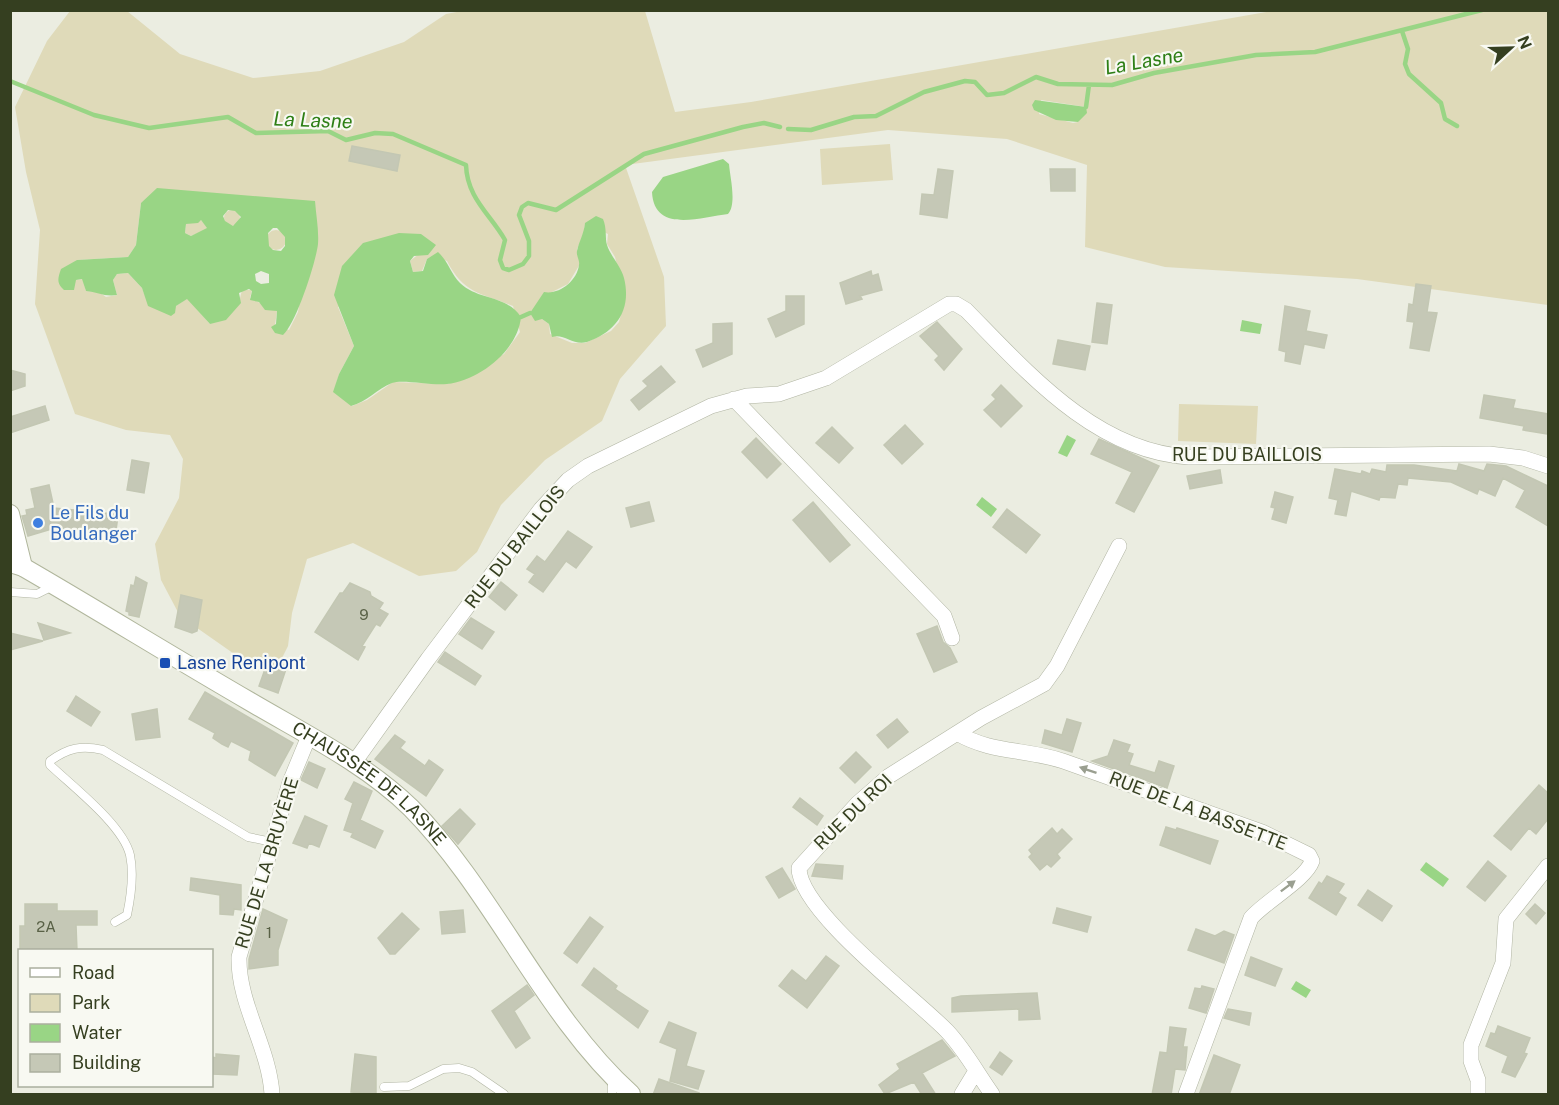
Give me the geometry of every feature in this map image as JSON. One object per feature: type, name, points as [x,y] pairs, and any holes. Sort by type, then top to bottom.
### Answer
[{"type":"street","name":"RUE DU BAILLOIS","points":[[354,764],[428,659],[553,494],[588,466],[711,406],[734,399],[779,394],[826,378],[949,303],[957,304],[966,310],[1071,411],[1145,450],[1169,456],[1189,457],[1489,454],[1523,458],[1548,466]]},
{"type":"street","points":[[734,399],[944,616],[952,638]]},
{"type":"street","points":[[10,514],[16,565]]},
{"type":"street","name":"RUE DU ROI","points":[[992,1095],[966,1053],[946,1030],[879,972],[807,893],[799,877],[799,868],[857,804],[889,776],[957,733],[1044,684],[1057,666],[1119,546]]},
{"type":"street","name":"CHAUSSÉE DE LASNE","points":[[16,565],[54,585],[309,736],[382,783],[433,833],[578,1034],[612,1076],[631,1095]]},
{"type":"street","name":"RUE DE LA BASSETTE","points":[[957,733],[988,748],[1048,756],[1063,761],[1262,832],[1309,855],[1312,861],[1307,871],[1261,907],[1248,927],[1186,1095]]},
{"type":"street","name":"RUE DE LA BRUYÈRE","points":[[272,1095],[265,1050],[239,969],[244,938],[272,842],[290,783],[309,736]]},
{"type":"street","points":[[1478,1095],[1478,1080],[1471,1061],[1471,1046],[1503,963],[1506,919],[1548,866]]},
{"type":"street","points":[[962,1095],[976,1071]]},
{"type":"lane","points":[[10,592],[37,594],[54,585]]},
{"type":"lane","points":[[115,922],[127,915],[132,877],[130,853],[116,829],[50,765],[50,761],[65,751],[83,746],[103,750],[248,837],[272,842]]},
{"type":"lane","points":[[384,1087],[409,1086],[443,1069],[459,1068],[472,1072],[504,1095]]},
{"type":"lane","points":[[612,1076],[612,1095]]},
{"type":"green space","points":[[70,11],[127,11],[180,54],[253,78],[320,71],[404,42],[446,14],[462,11],[645,11],[675,112],[751,102],[1272,11],[1548,11],[1548,305],[1357,279],[1165,267],[1085,247],[1087,165],[1007,139],[888,130],[625,165],[664,277],[666,326],[620,379],[602,421],[545,460],[501,505],[477,552],[456,571],[419,576],[353,543],[307,559],[292,613],[288,646],[280,662],[257,670],[180,616],[161,580],[155,544],[179,498],[183,459],[170,435],[126,430],[75,414],[35,304],[40,230],[26,172],[15,107],[47,41]],"holes":[[[1041,100],[1086,107],[1078,122],[1073,123],[1039,114]],[[315,202],[298,312],[289,330],[275,325],[277,311],[250,298],[252,290],[242,290],[240,298],[210,324],[187,298],[176,306],[149,306],[142,288],[128,273],[117,274],[113,280],[117,295],[106,297],[99,292],[86,291],[83,279],[76,280],[77,260],[128,257],[136,245],[141,203]],[[585,223],[608,234],[607,244],[615,257],[625,299],[619,322],[611,331],[585,343],[572,343],[550,334],[549,324],[542,319],[550,293],[568,284],[580,264],[577,249],[584,234]],[[434,242],[410,261],[413,272],[422,271],[427,259],[433,256],[447,261],[460,280],[474,291],[513,306],[520,332],[504,354],[448,384],[393,382],[367,400],[352,406],[334,392],[339,374],[354,346],[338,307]]]},
{"type":"green space","points":[[890,144],[893,180],[822,185],[820,149]]},
{"type":"green space","points":[[232,210],[240,218],[232,226],[224,218]]},
{"type":"green space","points":[[201,220],[208,228],[206,230],[191,236],[185,233],[186,224]]},
{"type":"green space","points":[[276,230],[283,233],[286,240],[283,247],[276,250],[269,247],[266,240],[269,233]]},
{"type":"green space","points":[[1179,404],[1258,406],[1256,444],[1178,441]]},
{"type":"water","points":[[1035,100],[1086,107],[1087,113],[1078,122],[1056,120],[1034,110],[1032,105]]},
{"type":"water","points":[[723,159],[729,164],[732,190],[731,210],[728,214],[681,220],[661,214],[655,205],[652,192],[663,177]]},
{"type":"water","points":[[157,188],[315,201],[318,233],[316,253],[294,319],[283,335],[275,333],[271,327],[276,324],[277,311],[265,310],[259,302],[250,300],[252,291],[249,289],[239,293],[241,303],[226,320],[210,324],[187,299],[176,306],[175,313],[171,316],[148,306],[142,288],[128,273],[117,274],[113,280],[117,295],[86,291],[82,279],[76,280],[74,290],[64,290],[58,280],[61,269],[77,260],[128,257],[136,245],[141,203]],"holes":[[[228,210],[235,211],[241,217],[233,226],[225,221],[223,216]],[[201,220],[207,228],[191,236],[185,233],[186,224],[198,223]],[[273,228],[277,228],[285,237],[285,246],[281,251],[273,250],[269,246],[268,233]],[[261,271],[269,274],[269,283],[261,284],[256,281],[255,274]]]},
{"type":"water","points":[[596,216],[603,219],[607,245],[624,278],[626,300],[623,310],[614,326],[587,342],[552,337],[549,324],[542,319],[535,321],[530,313],[544,292],[561,289],[575,276],[579,263],[577,251],[585,223]]},
{"type":"water","points":[[399,233],[421,234],[436,245],[428,255],[414,256],[410,261],[413,272],[423,271],[427,259],[438,252],[460,283],[467,289],[500,301],[515,310],[521,317],[518,329],[505,352],[484,370],[472,376],[447,384],[392,383],[362,402],[351,406],[333,392],[339,374],[354,346],[334,295],[342,266],[363,243]]},
{"type":"water","points":[[1242,320],[1262,324],[1260,334],[1240,331]]},
{"type":"water","points":[[1067,435],[1076,440],[1067,457],[1058,453]]},
{"type":"water","points":[[982,497],[997,509],[991,517],[976,505]]},
{"type":"water","points":[[1426,862],[1449,879],[1443,887],[1420,870]]},
{"type":"water","points":[[1296,981],[1311,990],[1306,998],[1291,989]]},
{"type":"building","points":[[352,146],[400,155],[397,171],[349,161]]},
{"type":"building","points":[[938,169],[953,171],[947,218],[920,214],[922,194],[934,195]]},
{"type":"building","points":[[1050,169],[1075,169],[1075,191],[1051,191]]},
{"type":"building","points":[[871,271],[872,276],[878,274],[882,290],[860,296],[862,299],[846,304],[840,283]]},
{"type":"building","points":[[1416,284],[1431,286],[1427,312],[1437,313],[1429,351],[1410,348],[1414,322],[1407,321],[1409,304],[1413,305]]},
{"type":"building","points":[[786,296],[804,296],[804,324],[776,337],[768,319],[786,311]]},
{"type":"building","points":[[1097,303],[1112,305],[1107,344],[1092,342]]},
{"type":"building","points":[[1285,306],[1310,311],[1306,331],[1327,335],[1324,348],[1304,344],[1300,364],[1285,361],[1286,352],[1279,350]]},
{"type":"building","points":[[937,322],[962,349],[944,370],[935,360],[939,356],[920,336]]},
{"type":"building","points":[[732,323],[732,354],[703,367],[696,350],[713,343],[713,324]]},
{"type":"building","points":[[1058,340],[1090,346],[1085,370],[1053,364]]},
{"type":"building","points":[[661,366],[675,382],[639,410],[631,400],[648,386],[643,381]]},
{"type":"building","points":[[10,370],[25,374],[25,386],[10,391]]},
{"type":"building","points":[[1001,385],[1022,406],[1001,427],[984,410],[996,399],[992,395]]},
{"type":"building","points":[[1484,395],[1515,400],[1513,408],[1548,414],[1548,434],[1523,430],[1524,426],[1480,418]]},
{"type":"building","points":[[45,406],[49,420],[10,433],[10,417]]},
{"type":"building","points":[[905,425],[923,444],[902,464],[884,445]]},
{"type":"building","points":[[832,427],[853,448],[839,463],[816,443]]},
{"type":"building","points":[[756,438],[781,464],[767,478],[742,452]]},
{"type":"building","points":[[1099,439],[1159,466],[1134,512],[1116,503],[1132,472],[1091,454]]},
{"type":"building","points":[[132,460],[149,463],[144,493],[127,490]]},
{"type":"building","points":[[1459,464],[1484,471],[1487,464],[1506,466],[1548,486],[1548,526],[1516,507],[1525,490],[1503,478],[1495,496],[1479,489],[1477,494],[1451,482],[1408,478],[1407,485],[1398,484],[1395,498],[1380,497],[1379,500],[1351,491],[1346,516],[1335,514],[1338,500],[1329,498],[1335,469],[1361,474],[1362,471],[1370,474],[1372,469],[1386,472],[1387,465],[1414,465],[1457,471]]},
{"type":"building","points":[[1220,470],[1222,483],[1190,489],[1187,476]]},
{"type":"building","points":[[49,485],[54,508],[114,514],[118,516],[116,530],[96,528],[96,533],[55,528],[28,536],[22,516],[27,515],[26,510],[35,508],[31,489]]},
{"type":"building","points":[[1275,492],[1293,497],[1286,523],[1272,519],[1275,508],[1271,507]]},
{"type":"building","points":[[649,502],[654,521],[631,527],[626,508]]},
{"type":"building","points":[[813,502],[850,545],[830,562],[793,520]]},
{"type":"building","points":[[1007,509],[1040,535],[1026,553],[993,527]]},
{"type":"building","points":[[568,531],[592,547],[576,568],[566,561],[543,592],[529,582],[535,574],[527,569],[537,556],[545,562]]},
{"type":"building","points":[[136,577],[147,583],[139,617],[129,615],[126,611],[131,585],[134,586]]},
{"type":"building","points":[[501,582],[517,595],[505,610],[489,597]]},
{"type":"building","points":[[350,583],[370,592],[371,596],[383,603],[379,609],[388,614],[380,626],[376,624],[362,646],[365,647],[358,660],[315,632],[340,593],[343,593]]},
{"type":"building","points":[[181,595],[202,600],[197,631],[192,633],[175,627]]},
{"type":"building","points":[[471,618],[494,632],[482,649],[459,634]]},
{"type":"building","points":[[38,623],[70,633],[44,640]]},
{"type":"building","points":[[937,626],[943,642],[950,648],[957,662],[934,672],[917,634]]},
{"type":"building","points":[[10,633],[43,641],[10,650]]},
{"type":"building","points":[[445,652],[481,676],[475,685],[438,662]]},
{"type":"building","points":[[268,661],[287,666],[278,693],[259,686]]},
{"type":"building","points":[[205,692],[293,743],[275,776],[249,760],[251,751],[231,741],[228,747],[222,744],[213,738],[215,733],[189,719]]},
{"type":"building","points":[[76,696],[100,712],[91,726],[67,711]]},
{"type":"building","points":[[157,709],[160,737],[136,740],[132,714]]},
{"type":"building","points":[[897,719],[908,732],[888,748],[877,735]]},
{"type":"building","points":[[1067,719],[1081,723],[1072,752],[1042,743],[1045,730],[1062,735]]},
{"type":"building","points":[[395,735],[405,742],[400,748],[425,766],[429,760],[443,770],[426,796],[375,759]]},
{"type":"building","points":[[1114,740],[1130,745],[1127,752],[1133,754],[1129,765],[1155,773],[1159,761],[1174,766],[1167,788],[1092,761],[1108,756]]},
{"type":"building","points":[[856,752],[871,767],[855,783],[840,768]]},
{"type":"building","points":[[309,762],[325,769],[317,788],[301,780]]},
{"type":"building","points":[[354,782],[372,791],[360,820],[383,831],[375,848],[351,837],[353,833],[344,830],[353,803],[345,799]]},
{"type":"building","points":[[1539,785],[1548,793],[1548,819],[1536,834],[1529,828],[1511,850],[1494,836]]},
{"type":"building","points":[[800,798],[823,816],[817,825],[793,807]]},
{"type":"building","points":[[460,809],[475,824],[458,844],[442,826]]},
{"type":"building","points":[[305,816],[327,826],[319,847],[309,843],[307,848],[293,843]]},
{"type":"building","points":[[1166,827],[1176,830],[1177,828],[1218,841],[1210,864],[1160,845]]},
{"type":"building","points":[[1052,828],[1057,834],[1062,829],[1072,839],[1057,854],[1060,858],[1051,867],[1047,864],[1040,870],[1029,857],[1032,854],[1029,850]]},
{"type":"building","points":[[1488,861],[1506,876],[1485,901],[1467,887]]},
{"type":"building","points":[[816,864],[843,866],[842,879],[812,876]]},
{"type":"building","points":[[782,868],[795,889],[779,898],[766,877]]},
{"type":"building","points":[[1327,876],[1344,884],[1338,893],[1346,898],[1336,915],[1309,898],[1319,882],[1322,884]]},
{"type":"building","points":[[191,878],[241,885],[241,910],[234,909],[233,915],[220,914],[220,895],[190,890]]},
{"type":"building","points":[[1368,890],[1392,906],[1382,921],[1358,905]]},
{"type":"building","points":[[25,904],[57,904],[57,911],[97,911],[97,925],[76,925],[77,949],[20,949],[20,926],[25,926]]},
{"type":"building","points":[[1535,904],[1545,913],[1536,924],[1526,914]]},
{"type":"building","points":[[1057,908],[1091,917],[1087,932],[1053,923]]},
{"type":"building","points":[[263,909],[287,920],[278,950],[278,965],[249,969],[249,959]]},
{"type":"building","points":[[463,910],[465,932],[442,934],[440,912]]},
{"type":"building","points":[[402,913],[419,929],[395,954],[390,954],[378,938]]},
{"type":"building","points":[[590,917],[603,927],[577,963],[564,953]]},
{"type":"building","points":[[1196,929],[1215,936],[1224,931],[1234,935],[1224,963],[1188,950]]},
{"type":"building","points":[[826,956],[839,966],[807,1008],[779,986],[792,970],[806,981]]},
{"type":"building","points":[[1251,957],[1282,969],[1275,986],[1245,975]]},
{"type":"building","points":[[594,968],[617,986],[615,989],[648,1011],[638,1028],[582,985]]},
{"type":"building","points":[[527,985],[534,995],[514,1011],[530,1038],[516,1048],[492,1011]]},
{"type":"building","points":[[1202,986],[1214,989],[1206,1013],[1189,1008],[1195,988],[1201,989]]},
{"type":"building","points":[[1037,993],[1040,1019],[1019,1020],[1019,1009],[952,1012],[952,998]]},
{"type":"building","points":[[1228,1009],[1251,1013],[1249,1025],[1224,1018]]},
{"type":"building","points":[[669,1022],[696,1033],[686,1066],[704,1071],[698,1089],[670,1081],[677,1049],[660,1042]]},
{"type":"building","points":[[1498,1026],[1530,1038],[1524,1053],[1527,1054],[1515,1077],[1502,1072],[1508,1056],[1486,1046],[1491,1033],[1495,1034]]},
{"type":"building","points":[[1170,1027],[1186,1029],[1183,1047],[1187,1047],[1185,1070],[1175,1069],[1171,1095],[1152,1095],[1160,1052],[1167,1053]]},
{"type":"building","points":[[942,1040],[955,1056],[922,1073],[936,1095],[922,1095],[914,1082],[885,1094],[879,1085],[900,1069],[897,1064]]},
{"type":"building","points":[[1000,1052],[1012,1061],[1002,1075],[990,1067]]},
{"type":"building","points":[[216,1054],[239,1056],[237,1075],[213,1074],[213,1057],[216,1058]]},
{"type":"building","points":[[355,1054],[376,1057],[376,1094],[351,1092]]},
{"type":"building","points":[[1214,1055],[1240,1065],[1229,1095],[1199,1095]]},
{"type":"building","points":[[659,1079],[699,1093],[698,1095],[653,1095]]},
{"type":"waterway","name":"La Lasne","points":[[788,129],[811,130],[854,117],[876,116],[924,92],[965,81],[975,82],[987,95],[1004,93],[1036,77],[1058,84],[1112,85],[1154,73],[1256,55],[1315,52],[1482,10]]},
{"type":"waterway","points":[[1402,31],[1408,49],[1405,64],[1409,74],[1441,103],[1445,119],[1457,126]]},
{"type":"waterway","name":"La Lasne","points":[[10,81],[94,115],[149,128],[228,117],[256,133],[328,131],[346,140],[375,133],[393,134],[466,165],[470,187],[505,240],[500,260],[503,268],[509,270],[523,264],[529,256],[529,241],[519,215],[522,207],[528,203],[556,210],[644,154],[743,127],[764,123],[780,127]]},
{"type":"waterway","points":[[1086,107],[1089,85]]},
{"type":"waterway","points":[[521,317],[530,313]]},
{"type":"place","name":"Le Fils du Boulanger","points":[[38,523]]},
{"type":"place","name":"Lasne Renipont","points":[[165,663]]}]
